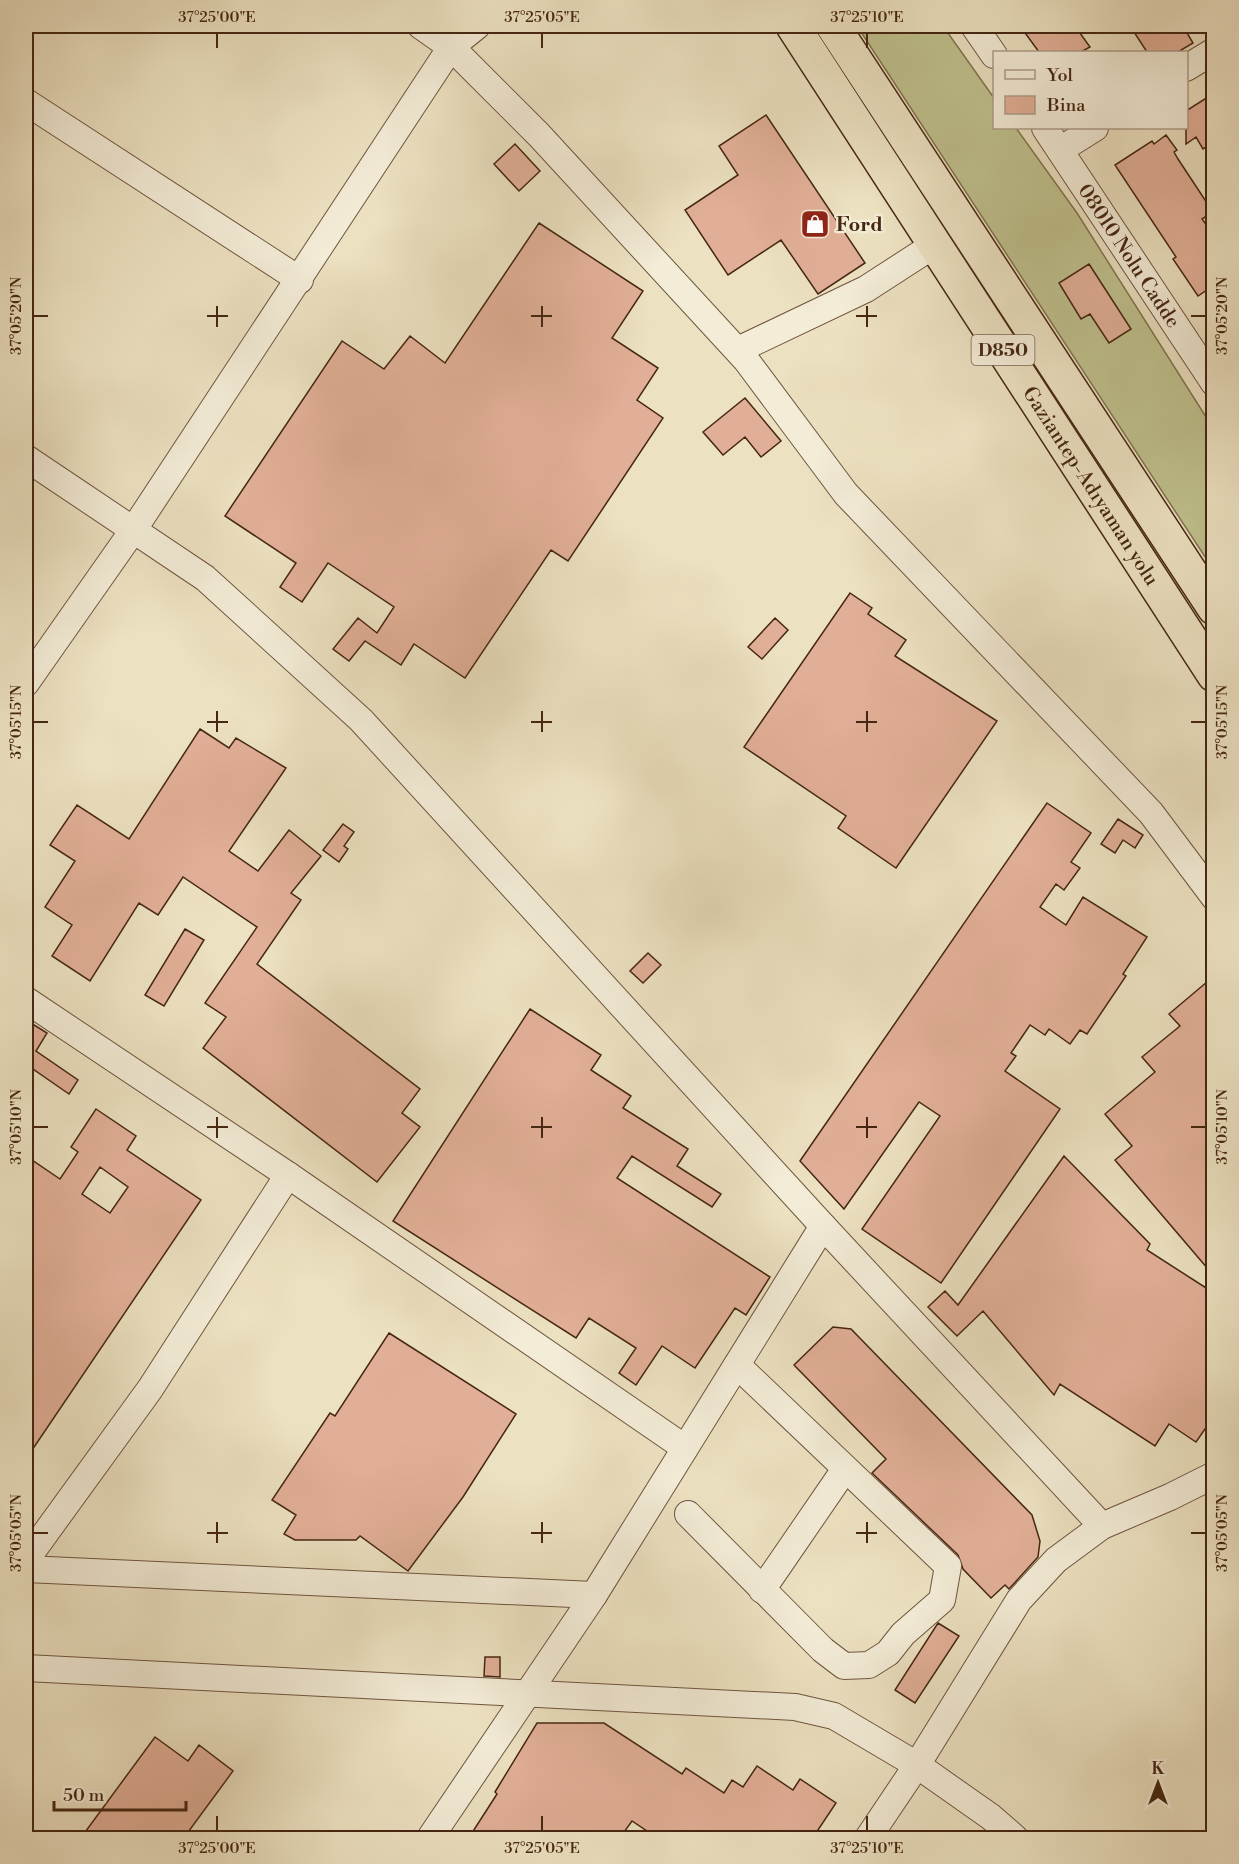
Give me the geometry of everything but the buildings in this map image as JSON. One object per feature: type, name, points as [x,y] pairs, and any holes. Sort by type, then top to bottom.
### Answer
[{"type":"highway","name":"Gaziantep-Adıyaman yolu","points":[[793,26],[1214,675]]},
{"type":"highway","name":"Gaziantep-Adıyaman yolu","points":[[833,26],[1214,608]]},
{"type":"street","points":[[421,26],[451,47],[539,135],[738,350],[846,494],[1151,813],[1214,897]]},
{"type":"street","points":[[26,683],[134,529],[451,47],[477,26]]},
{"type":"street","points":[[974,26],[993,54]]},
{"type":"street","points":[[1188,67],[1214,51]]},
{"type":"street","points":[[26,102],[300,279]]},
{"type":"street","name":"08010 Nolu Cadde","points":[[1046,129],[1214,383]]},
{"type":"street","points":[[1060,150],[1093,129]]},
{"type":"street","points":[[738,350],[866,290],[934,245]]},
{"type":"street","points":[[26,458],[204,578],[362,720],[823,1226],[1102,1526]]},
{"type":"street","points":[[26,1000],[288,1175],[685,1448]]},
{"type":"street","points":[[26,1560],[150,1389],[288,1175]]},
{"type":"street","points":[[430,1839],[594,1595],[823,1226]]},
{"type":"street","points":[[688,1514],[823,1650],[844,1666],[868,1665],[888,1653],[903,1634],[942,1600],[948,1566],[737,1365]]},
{"type":"street","points":[[762,1590],[845,1469]]},
{"type":"street","points":[[868,1839],[917,1765],[1019,1600],[1056,1560],[1102,1526],[1214,1475]]},
{"type":"street","points":[[26,1569],[594,1595]]},
{"type":"street","points":[[26,1668],[795,1707],[834,1716],[917,1765],[991,1817],[1015,1839]]},
{"type":"green space","points":[[857,26],[943,26],[993,97],[993,129],[1017,129],[1077,213],[1213,428],[1213,569]]},
{"type":"place","name":"Ford","points":[[815,224]]}]
